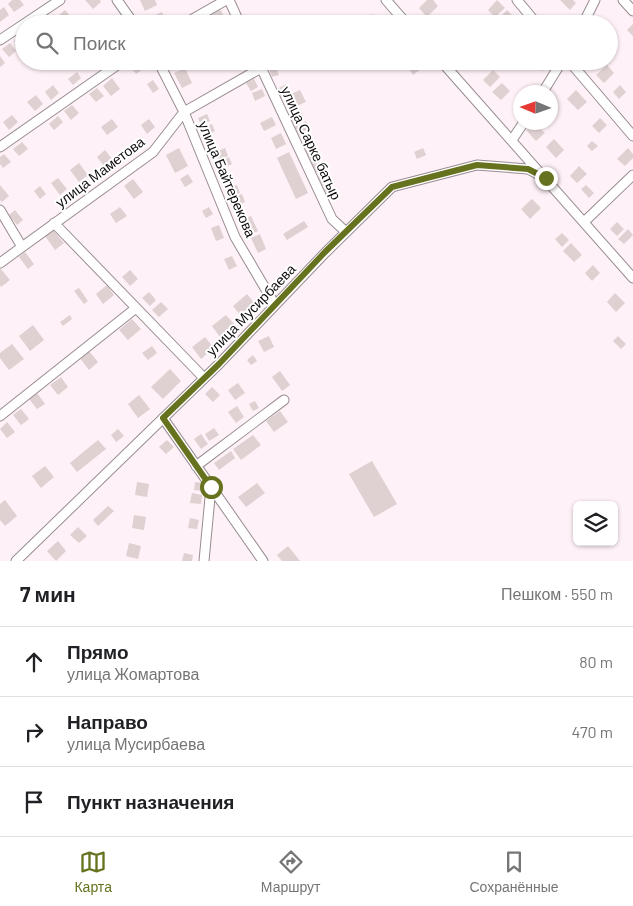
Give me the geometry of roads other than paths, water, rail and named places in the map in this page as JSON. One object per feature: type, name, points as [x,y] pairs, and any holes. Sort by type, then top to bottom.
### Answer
[{"type":"street","points":[[38,15],[60,0]]},
{"type":"street","points":[[117,0],[128,15]]},
{"type":"street","points":[[200,15],[228,0],[236,15]]},
{"type":"street","points":[[386,0],[399,15]]},
{"type":"street","points":[[517,0],[530,15]]},
{"type":"street","points":[[588,15],[595,0]]},
{"type":"street","points":[[623,0],[633,11]]},
{"type":"street","points":[[0,40],[15,30]]},
{"type":"street","points":[[0,147],[110,70]]},
{"type":"street","name":"улица Байтерекова","points":[[163,70],[184,112],[235,237],[275,305]]},
{"type":"street","name":"улица Маметова","points":[[0,262],[153,152],[184,112],[251,70]]},
{"type":"street","name":"улица Сарке батыр","points":[[261,70],[332,219],[346,232]]},
{"type":"street","points":[[449,70],[633,278]]},
{"type":"street","points":[[547,85],[556,70]]},
{"type":"street","points":[[577,70],[633,136]]},
{"type":"street","points":[[512,140],[519,130]]},
{"type":"street","name":"улица Мусирбаева","points":[[16,561],[26,557],[392,187],[477,165],[528,169],[546,178]]},
{"type":"street","points":[[584,222],[633,175]]},
{"type":"street","points":[[0,210],[22,247]]},
{"type":"street","points":[[54,223],[204,378]]},
{"type":"street","points":[[0,416],[136,308]]},
{"type":"street","points":[[196,466],[284,400]]},
{"type":"street","points":[[163,418],[263,561]]},
{"type":"street","points":[[204,561],[211,487]]}]
